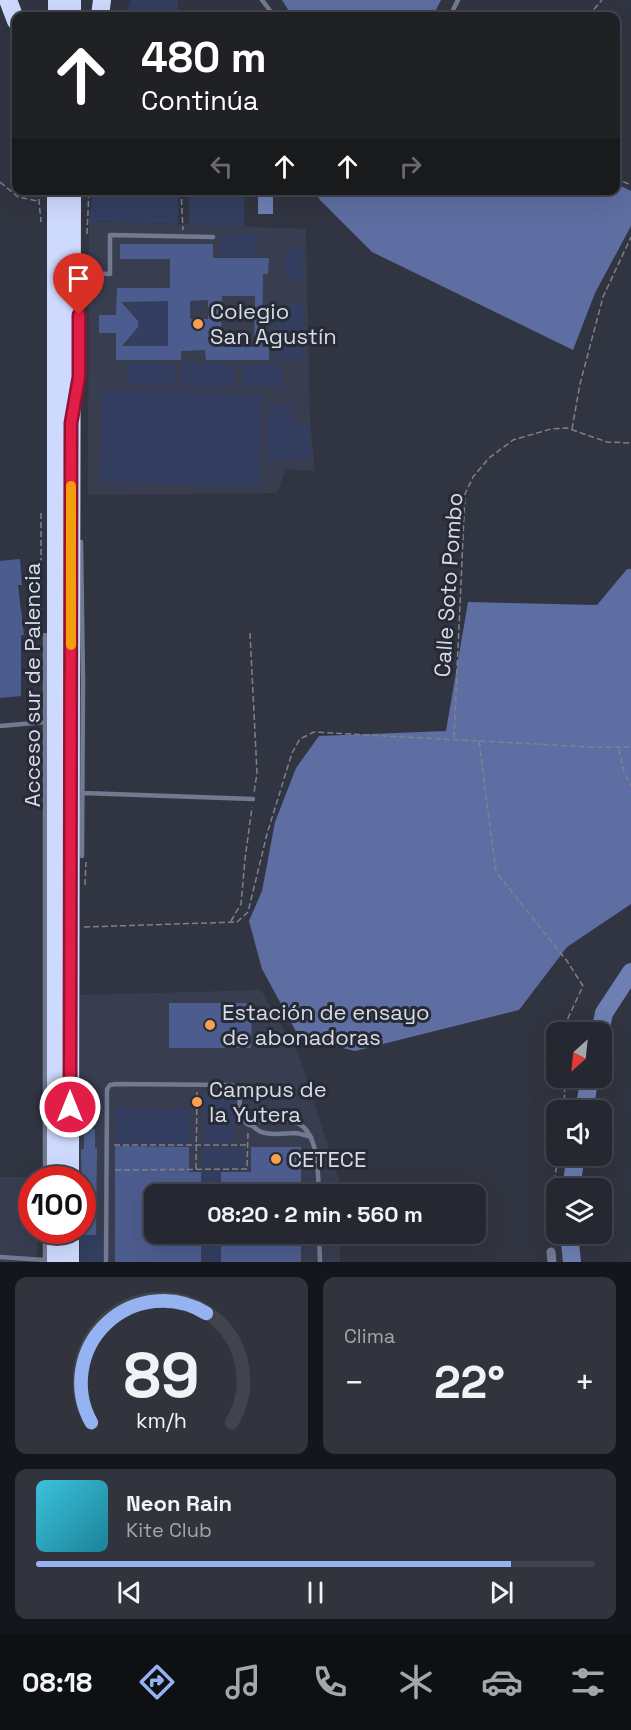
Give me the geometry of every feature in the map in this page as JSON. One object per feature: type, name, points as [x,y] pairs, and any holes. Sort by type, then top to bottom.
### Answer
[{"type":"highway","name":"Acceso sur de Palencia","points":[[56,195],[56,1166]]},
{"type":"highway","name":"Acceso sur de Palencia","points":[[70,1166],[72,195]]},
{"type":"highway","points":[[81,542],[79,478],[71,432],[79,377],[82,195]]},
{"type":"highway","points":[[41,196],[49,313],[49,432],[57,484],[50,539],[45,635]]},
{"type":"highway","points":[[71,964],[80,915],[82,856]]},
{"type":"highway","points":[[49,1261],[53,1244]]},
{"type":"highway","points":[[70,1244],[70,1262]]},
{"type":"lane","points":[[79,273],[110,274],[110,235],[213,237]]},
{"type":"lane","points":[[81,542],[82,856]]},
{"type":"lane","points":[[45,635],[45,1166]]},
{"type":"lane","points":[[0,726],[45,722]]},
{"type":"lane","points":[[83,793],[253,799]]},
{"type":"lane","points":[[106,1262],[107,1089],[110,1085],[232,1085],[238,1090],[244,1123],[258,1132],[299,1133],[311,1137]]},
{"type":"lane","points":[[251,1126],[261,1121],[296,1122],[304,1127],[311,1137],[317,1160],[318,1184]]},
{"type":"lane","points":[[0,1257],[49,1261],[47,1244]]},
{"type":"lane","points":[[319,1244],[320,1262]]},
{"type":"path","points":[[592,12],[602,0]]},
{"type":"path","points":[[0,182],[12,192]]},
{"type":"path","points":[[16,195],[18,197],[41,196]]},
{"type":"path","points":[[181,195],[183,236]]},
{"type":"path","points":[[631,237],[603,297],[580,384],[572,430],[607,442],[631,443]]},
{"type":"path","name":"Calle Soto Pombo","points":[[454,740],[465,494],[473,477],[489,458],[513,440],[551,429],[572,430]]},
{"type":"path","points":[[230,922],[241,904],[257,773],[250,633]]},
{"type":"path","points":[[77,927],[237,922],[248,912],[270,824],[292,753],[300,740],[314,732],[631,747]]},
{"type":"path","points":[[478,741],[496,872],[567,961],[583,986],[568,1022]]},
{"type":"path","points":[[619,748],[624,772],[631,786]]},
{"type":"path","points":[[196,1170],[197,1085]]},
{"type":"path","points":[[107,1170],[247,1170],[251,1126]]},
{"type":"path","points":[[107,1145],[248,1145]]},
{"type":"path","points":[[551,1257],[551,1206],[556,1166]]},
{"type":"shaded area","points":[[131,0],[178,0],[178,12],[126,12]]},
{"type":"shaded area","points":[[282,0],[441,0],[435,12],[290,12]]},
{"type":"shaded area","points":[[620,186],[631,191],[631,226],[595,293],[573,350],[372,252],[317,195],[620,195]]},
{"type":"shaded area","points":[[92,195],[178,195],[178,224],[89,221]]},
{"type":"shaded area","points":[[189,195],[244,195],[244,227],[189,225]]},
{"type":"shaded area","points":[[258,195],[273,195],[273,214],[258,214]]},
{"type":"shaded area","name":"Colegio San Agustín","points":[[89,221],[306,229],[310,419],[315,471],[286,469],[277,493],[88,495]]},
{"type":"shaded area","points":[[221,233],[258,235],[257,255],[220,255]]},
{"type":"shaded area","points":[[303,248],[302,281],[285,279],[286,249]]},
{"type":"shaded area","points":[[168,301],[168,346],[130,346],[130,333],[138,327],[138,320],[130,315],[130,302]]},
{"type":"shaded area","points":[[304,303],[303,360],[276,360],[277,305]]},
{"type":"shaded area","points":[[181,363],[235,364],[235,387],[180,386]]},
{"type":"shaded area","points":[[128,364],[175,364],[175,386],[128,384]]},
{"type":"shaded area","points":[[242,364],[282,364],[283,387],[242,386]]},
{"type":"shaded area","points":[[102,390],[262,394],[260,486],[100,482]]},
{"type":"shaded area","points":[[268,404],[293,405],[293,426],[309,425],[311,459],[296,460],[293,429],[292,460],[267,460]]},
{"type":"shaded area","points":[[627,569],[631,569],[631,904],[567,947],[519,1010],[355,1051],[299,1037],[262,969],[249,921],[262,891],[275,822],[296,768],[319,736],[446,731],[468,602],[597,605]]},
{"type":"shaded area","name":"Campus de la Yutera","points":[[261,990],[299,1056],[340,1184],[144,1184],[144,1244],[340,1244],[340,1262],[80,1262],[80,1244],[96,1244],[96,1166],[80,1166],[80,995]]},
{"type":"shaded area","points":[[224,1090],[232,1095],[234,1100],[234,1144],[204,1143],[204,1091]]},
{"type":"shaded area","points":[[116,1108],[189,1109],[189,1143],[116,1143]]},
{"type":"shaded area","points":[[203,1148],[244,1148],[244,1167],[203,1166]]},
{"type":"shaded area","points":[[201,1172],[221,1172],[221,1184],[201,1184]]},
{"type":"shaded area","points":[[0,1177],[18,1177],[18,1244],[37,1244],[37,1262],[0,1262]]},
{"type":"shaded area","points":[[96,1235],[104,1235],[103,1262],[80,1262],[80,1244],[96,1244]]},
{"type":"shaded area","points":[[201,1244],[221,1244],[221,1262],[201,1262]]},
{"type":"building","points":[[120,244],[213,244],[213,258],[269,258],[268,274],[263,274],[262,347],[269,347],[269,360],[206,360],[205,350],[181,351],[181,360],[116,360],[116,333],[99,333],[99,315],[116,315],[117,288],[170,288],[170,259],[120,259]],"holes":[[[222,296],[255,296],[254,347],[221,347]],[[208,300],[208,319],[190,319],[190,301]],[[168,301],[168,346],[122,346],[138,327],[138,321],[121,302]]]},
{"type":"building","points":[[20,559],[22,585],[18,585],[24,635],[21,635],[21,696],[0,698],[0,561]]},
{"type":"building","name":"Estación de ensayo de abonadoras","points":[[169,1003],[252,1003],[251,1048],[169,1048]]},
{"type":"building","points":[[84,1128],[95,1129],[95,1148],[97,1148],[96,1235],[96,1166],[81,1166],[81,1149],[84,1149]]},
{"type":"building","points":[[115,1146],[189,1147],[189,1172],[201,1172],[201,1184],[144,1184],[144,1244],[201,1244],[201,1262],[115,1262]]},
{"type":"building","points":[[251,1147],[301,1147],[301,1184],[221,1184],[221,1172],[251,1172]]},
{"type":"building","points":[[221,1244],[301,1244],[301,1262],[221,1262]]},
{"type":"waterway","points":[[602,1022],[604,1013],[631,972]]},
{"type":"waterway","points":[[586,1100],[588,1088]]},
{"type":"waterway","points":[[573,1178],[574,1166]]},
{"type":"waterway","points":[[570,1244],[572,1262]]},
{"type":"slow traffic","points":[[71,486],[71,645]]},
{"type":"place","name":"Colegio San Agustín","points":[[198,324]]},
{"type":"place","name":"Estación de ensayo de abonadoras","points":[[210,1025]]},
{"type":"place","name":"Campus de la Yutera","points":[[197,1102]]},
{"type":"place","name":"CETECE","points":[[276,1159]]},
{"type":"route","points":[[70,1107],[71,423],[79,377],[79,315]]}]
